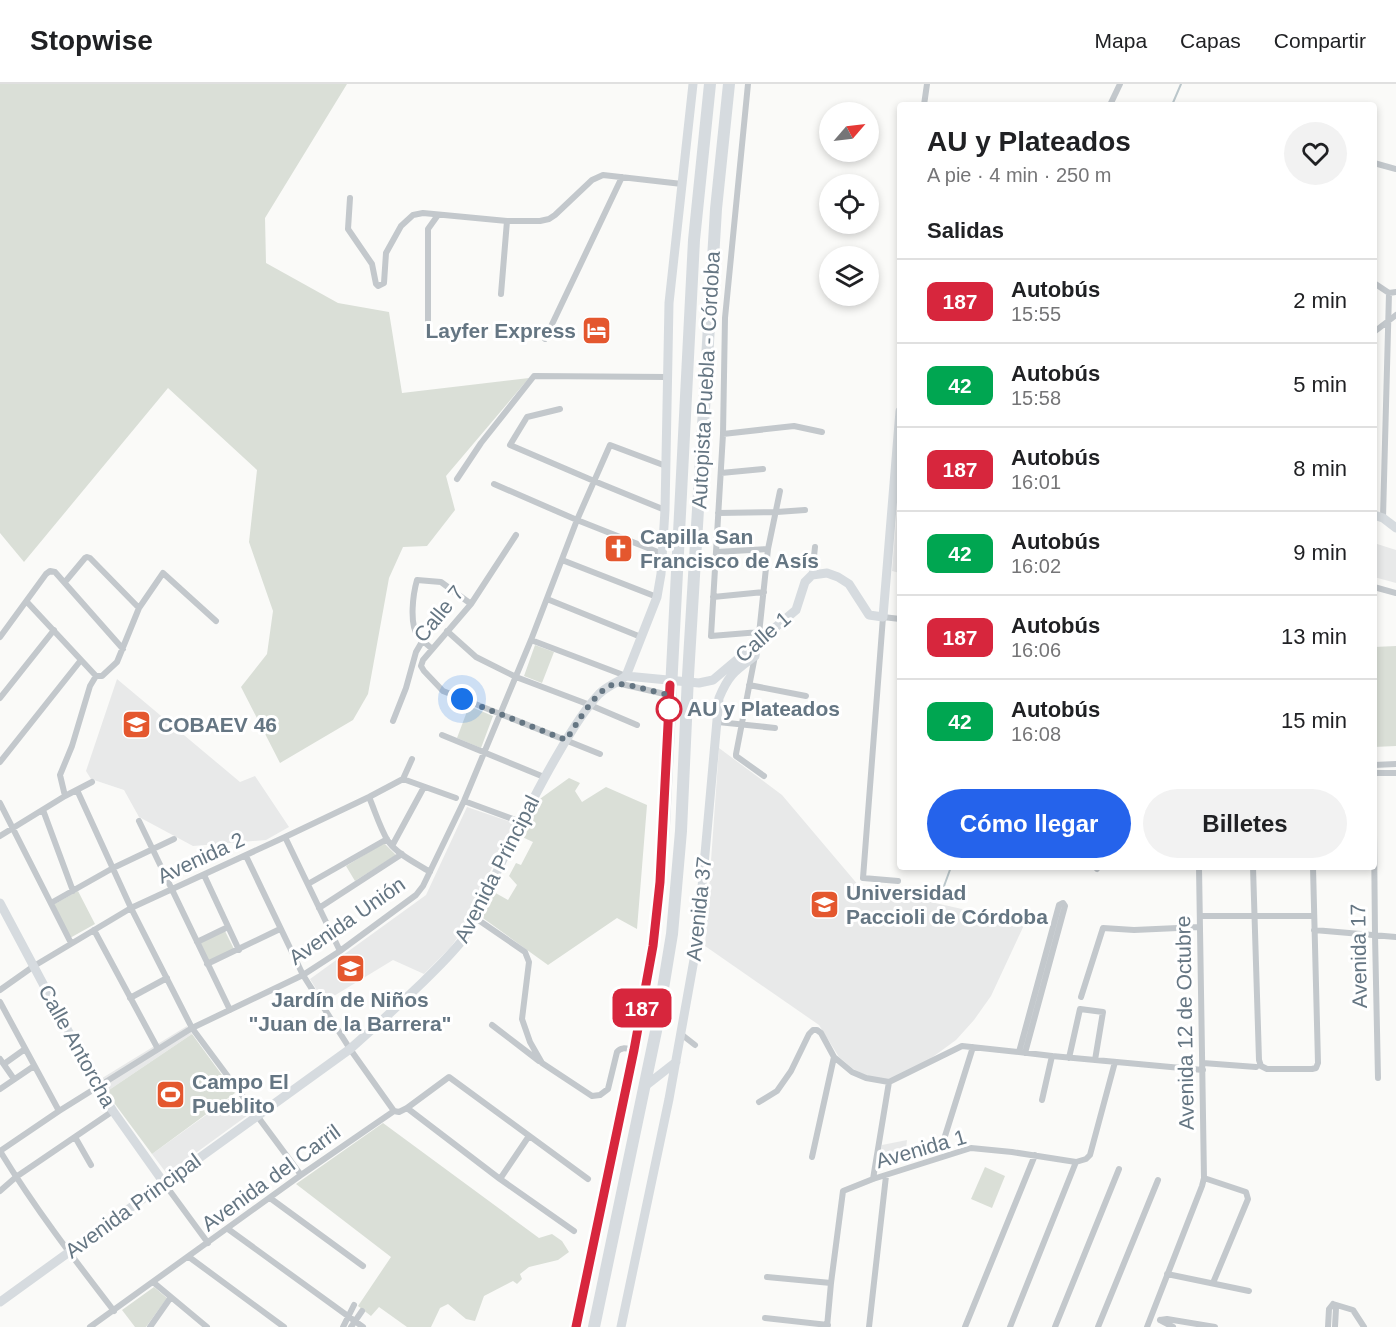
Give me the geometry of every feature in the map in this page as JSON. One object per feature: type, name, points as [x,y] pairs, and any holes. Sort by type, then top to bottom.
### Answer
[{"type":"highway","name":"Autopista Puebla - Córdoba","points":[[576,1327],[634,1050],[657,914],[664,826],[694,240],[710,84]]},
{"type":"highway","name":"Autopista Puebla - Córdoba","points":[[594,1327],[656,1031],[672,934],[681,831],[716,209],[729,84]]},
{"type":"street","points":[[531,640],[626,676],[657,597],[663,554],[665,510],[669,303],[693,84]]},
{"type":"street","points":[[747,84],[725,318],[723,434],[711,636],[760,632]]},
{"type":"street","points":[[924,102],[927,84]]},
{"type":"street","points":[[1111,102],[1120,84]]},
{"type":"street","points":[[1377,164],[1396,169]]},
{"type":"street","points":[[350,198],[348,229],[372,264],[378,286],[384,283],[386,253],[401,226],[412,215],[423,213],[507,221],[540,221],[555,215],[592,180],[603,175],[682,184]]},
{"type":"street","points":[[546,339],[622,177]]},
{"type":"street","points":[[428,333],[428,229],[438,215]]},
{"type":"street","points":[[501,294],[507,221]]},
{"type":"street","points":[[1377,286],[1392,293],[1388,321],[1386,426],[1378,516],[1396,528]]},
{"type":"street","points":[[1377,330],[1396,315]]},
{"type":"street","points":[[457,479],[481,442],[534,376],[667,377]]},
{"type":"street","points":[[560,409],[527,417],[510,445],[665,510]]},
{"type":"street","points":[[723,434],[794,426],[822,432]]},
{"type":"street","points":[[1386,426],[1396,426]]},
{"type":"street","name":"Avenida Unión","points":[[0,1151],[59,1111],[192,1028],[303,975],[416,895],[423,886],[464,801],[610,444],[666,466]]},
{"type":"street","points":[[897,447],[863,878],[898,881]]},
{"type":"street","points":[[721,473],[763,469]]},
{"type":"street","points":[[494,484],[663,554]]},
{"type":"street","points":[[764,776],[736,756],[760,632],[768,549],[780,491]]},
{"type":"street","points":[[718,513],[805,510]]},
{"type":"street","name":"Calle 7","points":[[500,714],[443,691],[421,666],[423,660],[471,604],[516,534]]},
{"type":"street","points":[[815,547],[809,579],[827,573],[838,577],[849,584],[869,615],[897,619]]},
{"type":"street","points":[[716,552],[768,549]]},
{"type":"street","points":[[65,582],[85,558],[90,558],[139,608]]},
{"type":"street","points":[[562,560],[657,597]]},
{"type":"street","points":[[0,637],[46,574],[55,572],[123,649]]},
{"type":"street","points":[[27,602],[96,676],[102,676],[117,662],[139,608],[164,573],[216,621]]},
{"type":"street","name":"Calle 1","points":[[626,676],[699,683],[713,680],[796,610],[809,579]]},
{"type":"street","points":[[432,649],[417,635],[412,619],[417,580],[441,582],[471,604]]},
{"type":"street","points":[[1377,588],[1396,593]]},
{"type":"street","points":[[713,597],[765,592]]},
{"type":"street","points":[[547,599],[641,637]]},
{"type":"street","points":[[0,698],[54,630]]},
{"type":"street","points":[[447,631],[476,657],[516,677],[637,725]]},
{"type":"street","points":[[393,721],[406,688],[416,652],[423,640]]},
{"type":"street","name":"Avenida 37","points":[[621,1327],[676,1062],[697,943],[719,698],[732,674],[755,656]]},
{"type":"street","points":[[0,762],[81,660]]},
{"type":"street","points":[[66,796],[60,775],[72,746],[90,686],[96,676]]},
{"type":"street","name":"Avenida Principal","points":[[0,1302],[350,1049],[389,1015],[449,956],[464,938],[544,777],[566,740],[590,705],[607,687],[626,676]]},
{"type":"street","points":[[616,683],[670,685]]},
{"type":"street","points":[[749,685],[806,696]]},
{"type":"street","points":[[500,714],[600,754]]},
{"type":"street","points":[[718,722],[775,728]]},
{"type":"street","points":[[442,735],[544,777]]},
{"type":"street","points":[[412,759],[403,779],[456,798]]},
{"type":"street","points":[[1377,765],[1396,764]]},
{"type":"street","points":[[1377,773],[1396,773]]},
{"type":"street","name":"Avenida 2","points":[[0,990],[33,966],[132,908],[246,856],[403,779]]},
{"type":"street","points":[[0,836],[92,782]]},
{"type":"street","points":[[392,846],[424,787]]},
{"type":"street","points":[[77,790],[132,908],[192,1028],[301,1176]]},
{"type":"street","points":[[369,797],[392,846],[430,872]]},
{"type":"street","points":[[464,801],[521,822]]},
{"type":"street","points":[[0,803],[70,944]]},
{"type":"street","points":[[43,810],[73,891]]},
{"type":"street","points":[[139,821],[230,1010]]},
{"type":"street","points":[[285,837],[340,951]]},
{"type":"street","points":[[51,903],[113,868],[174,839]]},
{"type":"street","points":[[308,884],[387,839]]},
{"type":"street","points":[[319,908],[402,854]]},
{"type":"street","points":[[246,856],[303,975],[350,1049],[394,1111]]},
{"type":"street","name":"Avenida 12 de Octubre","points":[[1199,870],[1204,1178]]},
{"type":"street","points":[[1253,870],[1258,1063]]},
{"type":"street","points":[[759,1102],[777,1091],[791,1071],[813,1030],[821,1033],[834,1057],[859,1076],[890,1082],[962,1046],[1115,1062],[1203,1067],[1258,1063],[1268,1069],[1312,1070],[1318,1063],[1313,870]]},
{"type":"street","name":"Avenida 17","points":[[1374,870],[1378,1078]]},
{"type":"street","points":[[204,875],[238,950]]},
{"type":"street","name":"Calle Antorcha","points":[[0,903],[98,1087],[164,1183]]},
{"type":"street","points":[[1063,903],[1065,906],[1022,1052],[1059,905],[1063,903]]},
{"type":"street","points":[[1200,916],[1314,916]]},
{"type":"street","points":[[474,917],[525,952],[528,957],[522,1018],[530,1042],[542,1063]]},
{"type":"street","points":[[197,942],[228,927]]},
{"type":"street","points":[[1081,997],[1103,928],[1134,930],[1200,927]]},
{"type":"street","points":[[207,964],[280,929]]},
{"type":"street","points":[[94,930],[158,1049]]},
{"type":"street","points":[[1314,930],[1396,937]]},
{"type":"street","points":[[130,998],[167,978]]},
{"type":"street","points":[[0,1002],[59,1111]]},
{"type":"street","points":[[1069,1058],[1080,1009],[1103,1012],[1095,1060]]},
{"type":"street","points":[[492,1025],[542,1063],[592,1096],[600,1095],[608,1089],[619,1049],[634,1050]]},
{"type":"street","points":[[681,1034],[695,1044]]},
{"type":"street","points":[[945,1136],[972,1047]]},
{"type":"street","points":[[15,1079],[2,1061],[25,1049]]},
{"type":"street","points":[[1042,1100],[1052,1056]]},
{"type":"street","points":[[812,1158],[834,1057]]},
{"type":"street","points":[[644,1087],[676,1062]]},
{"type":"street","points":[[1010,1327],[1076,1162],[1090,1155],[1115,1062]]},
{"type":"street","points":[[0,1089],[34,1066]]},
{"type":"street","name":"Avenida del Carril","points":[[90,1327],[394,1111],[399,1112],[407,1108],[449,1077],[529,1136]]},
{"type":"street","points":[[873,1179],[890,1082]]},
{"type":"street","points":[[407,1108],[500,1179],[574,1231]]},
{"type":"street","points":[[0,1191],[16,1177],[113,1111]]},
{"type":"street","points":[[500,1179],[529,1136],[588,1179]]},
{"type":"street","points":[[75,1137],[91,1165]]},
{"type":"street","name":"Avenida 1","points":[[831,1283],[843,1191],[847,1189],[970,1148],[1076,1162]]},
{"type":"street","points":[[0,1151],[69,1252],[114,1311]]},
{"type":"street","points":[[965,1327],[1035,1155]]},
{"type":"street","points":[[1055,1327],[1119,1169]]},
{"type":"street","points":[[869,1327],[886,1176]]},
{"type":"street","points":[[1147,1327],[1204,1178],[1246,1192],[1248,1195],[1213,1283]]},
{"type":"street","points":[[1098,1327],[1158,1180]]},
{"type":"street","points":[[164,1183],[208,1243]]},
{"type":"street","points":[[270,1198],[363,1266]]},
{"type":"street","points":[[228,1229],[351,1321],[363,1327]]},
{"type":"street","points":[[189,1257],[284,1327]]},
{"type":"street","points":[[1167,1274],[1249,1291]]},
{"type":"street","points":[[765,1318],[828,1326],[831,1283],[767,1277]]},
{"type":"street","points":[[153,1282],[207,1327]]},
{"type":"street","points":[[150,1327],[171,1297]]},
{"type":"street","points":[[1328,1327],[1329,1309],[1333,1304]]},
{"type":"street","points":[[1333,1304],[1336,1308],[1335,1327]]},
{"type":"street","points":[[1333,1304],[1353,1310],[1364,1327]]},
{"type":"street","points":[[351,1321],[354,1305]]},
{"type":"street","points":[[343,1327],[362,1311]]},
{"type":"street","points":[[1151,1316],[1173,1327]]},
{"type":"street","points":[[1160,1320],[1167,1319],[1215,1327]]},
{"type":"shaded area","points":[[0,84],[347,84],[265,218],[266,263],[338,303],[389,312],[402,393],[529,378],[446,476],[455,510],[427,546],[403,547],[389,578],[368,694],[353,720],[280,763],[241,687],[267,654],[273,611],[249,542],[257,470],[168,388],[24,562],[0,533]]},
{"type":"shaded area","points":[[897,508],[897,572],[892,571]]},
{"type":"shaded area","points":[[1377,544],[1396,550],[1396,583],[1377,578]]},
{"type":"shaded area","points":[[535,645],[554,652],[542,683],[524,676]]},
{"type":"shaded area","points":[[1396,646],[1396,746],[1377,747],[1377,647]]},
{"type":"shaded area","name":"COBAEV 46","points":[[117,679],[240,782],[255,776],[289,827],[266,840],[193,846],[139,817],[124,790],[91,779],[86,771]]},
{"type":"shaded area","points":[[469,706],[493,716],[481,748],[457,738]]},
{"type":"shaded area","name":"Universidad Paccioli de Córdoba","points":[[719,748],[782,795],[859,886],[1025,923],[991,996],[956,1040],[930,1059],[897,1077],[883,1080],[862,1074],[839,1057],[819,1025],[705,946]]},
{"type":"shaded area","points":[[569,778],[580,783],[575,791],[582,802],[606,787],[647,805],[637,929],[617,918],[548,965],[480,916],[492,891],[508,900],[517,885],[509,876],[516,863],[521,865],[533,842],[520,836],[537,801]]},
{"type":"shaded area","points":[[467,807],[514,823],[458,937],[450,948],[424,974],[393,960],[324,1002],[310,979],[426,895]]},
{"type":"shaded area","points":[[384,843],[396,855],[355,881],[346,866]]},
{"type":"shaded area","points":[[78,891],[95,924],[70,938],[53,905]]},
{"type":"shaded area","points":[[225,931],[234,949],[208,961],[200,943]]},
{"type":"shaded area","points":[[187,1026],[192,1034],[106,1092],[99,1080]]},
{"type":"shaded area","name":"Campo El Pueblito","points":[[192,1034],[235,1093],[152,1154],[106,1092]]},
{"type":"shaded area","points":[[234,1095],[248,1115],[167,1174],[152,1154]]},
{"type":"shaded area","points":[[383,1123],[539,1238],[552,1234],[562,1241],[569,1252],[558,1260],[529,1267],[520,1274],[522,1279],[517,1284],[513,1281],[484,1296],[475,1321],[466,1319],[448,1304],[440,1308],[431,1327],[407,1327],[379,1307],[371,1316],[358,1306],[391,1257],[296,1184]]},
{"type":"shaded area","points":[[907,1140],[905,1159],[878,1166],[882,1145]]},
{"type":"shaded area","points":[[985,1167],[1005,1176],[992,1208],[971,1199]]},
{"type":"shaded area","points":[[154,1287],[167,1298],[146,1327],[135,1327],[122,1310]]},
{"type":"waterway","points":[[1173,102],[1181,84]]},
{"type":"waterway","points":[[940,897],[950,870]]},
{"type":"bus line","name":"187","points":[[576,1327],[642,1011],[653,946],[664,826],[670,685]]},
{"type":"place","name":"Layfer Express","points":[[597,331]]},
{"type":"place","name":"Capilla San Francisco de Asís","points":[[619,549]]},
{"type":"place","name":"AU y Plateados","points":[[669,709]]},
{"type":"place","name":"COBAEV 46","points":[[137,725]]},
{"type":"place","name":"Universidad Paccioli de Córdoba","points":[[825,905]]},
{"type":"place","name":"Jardín de Niños \"Juan de la Barrera\"","points":[[350,969]]},
{"type":"place","name":"Campo El Pueblito","points":[[171,1094]]},
{"type":"route","points":[[462,699],[566,740],[600,693],[616,683],[669,695],[669,709]]}]
